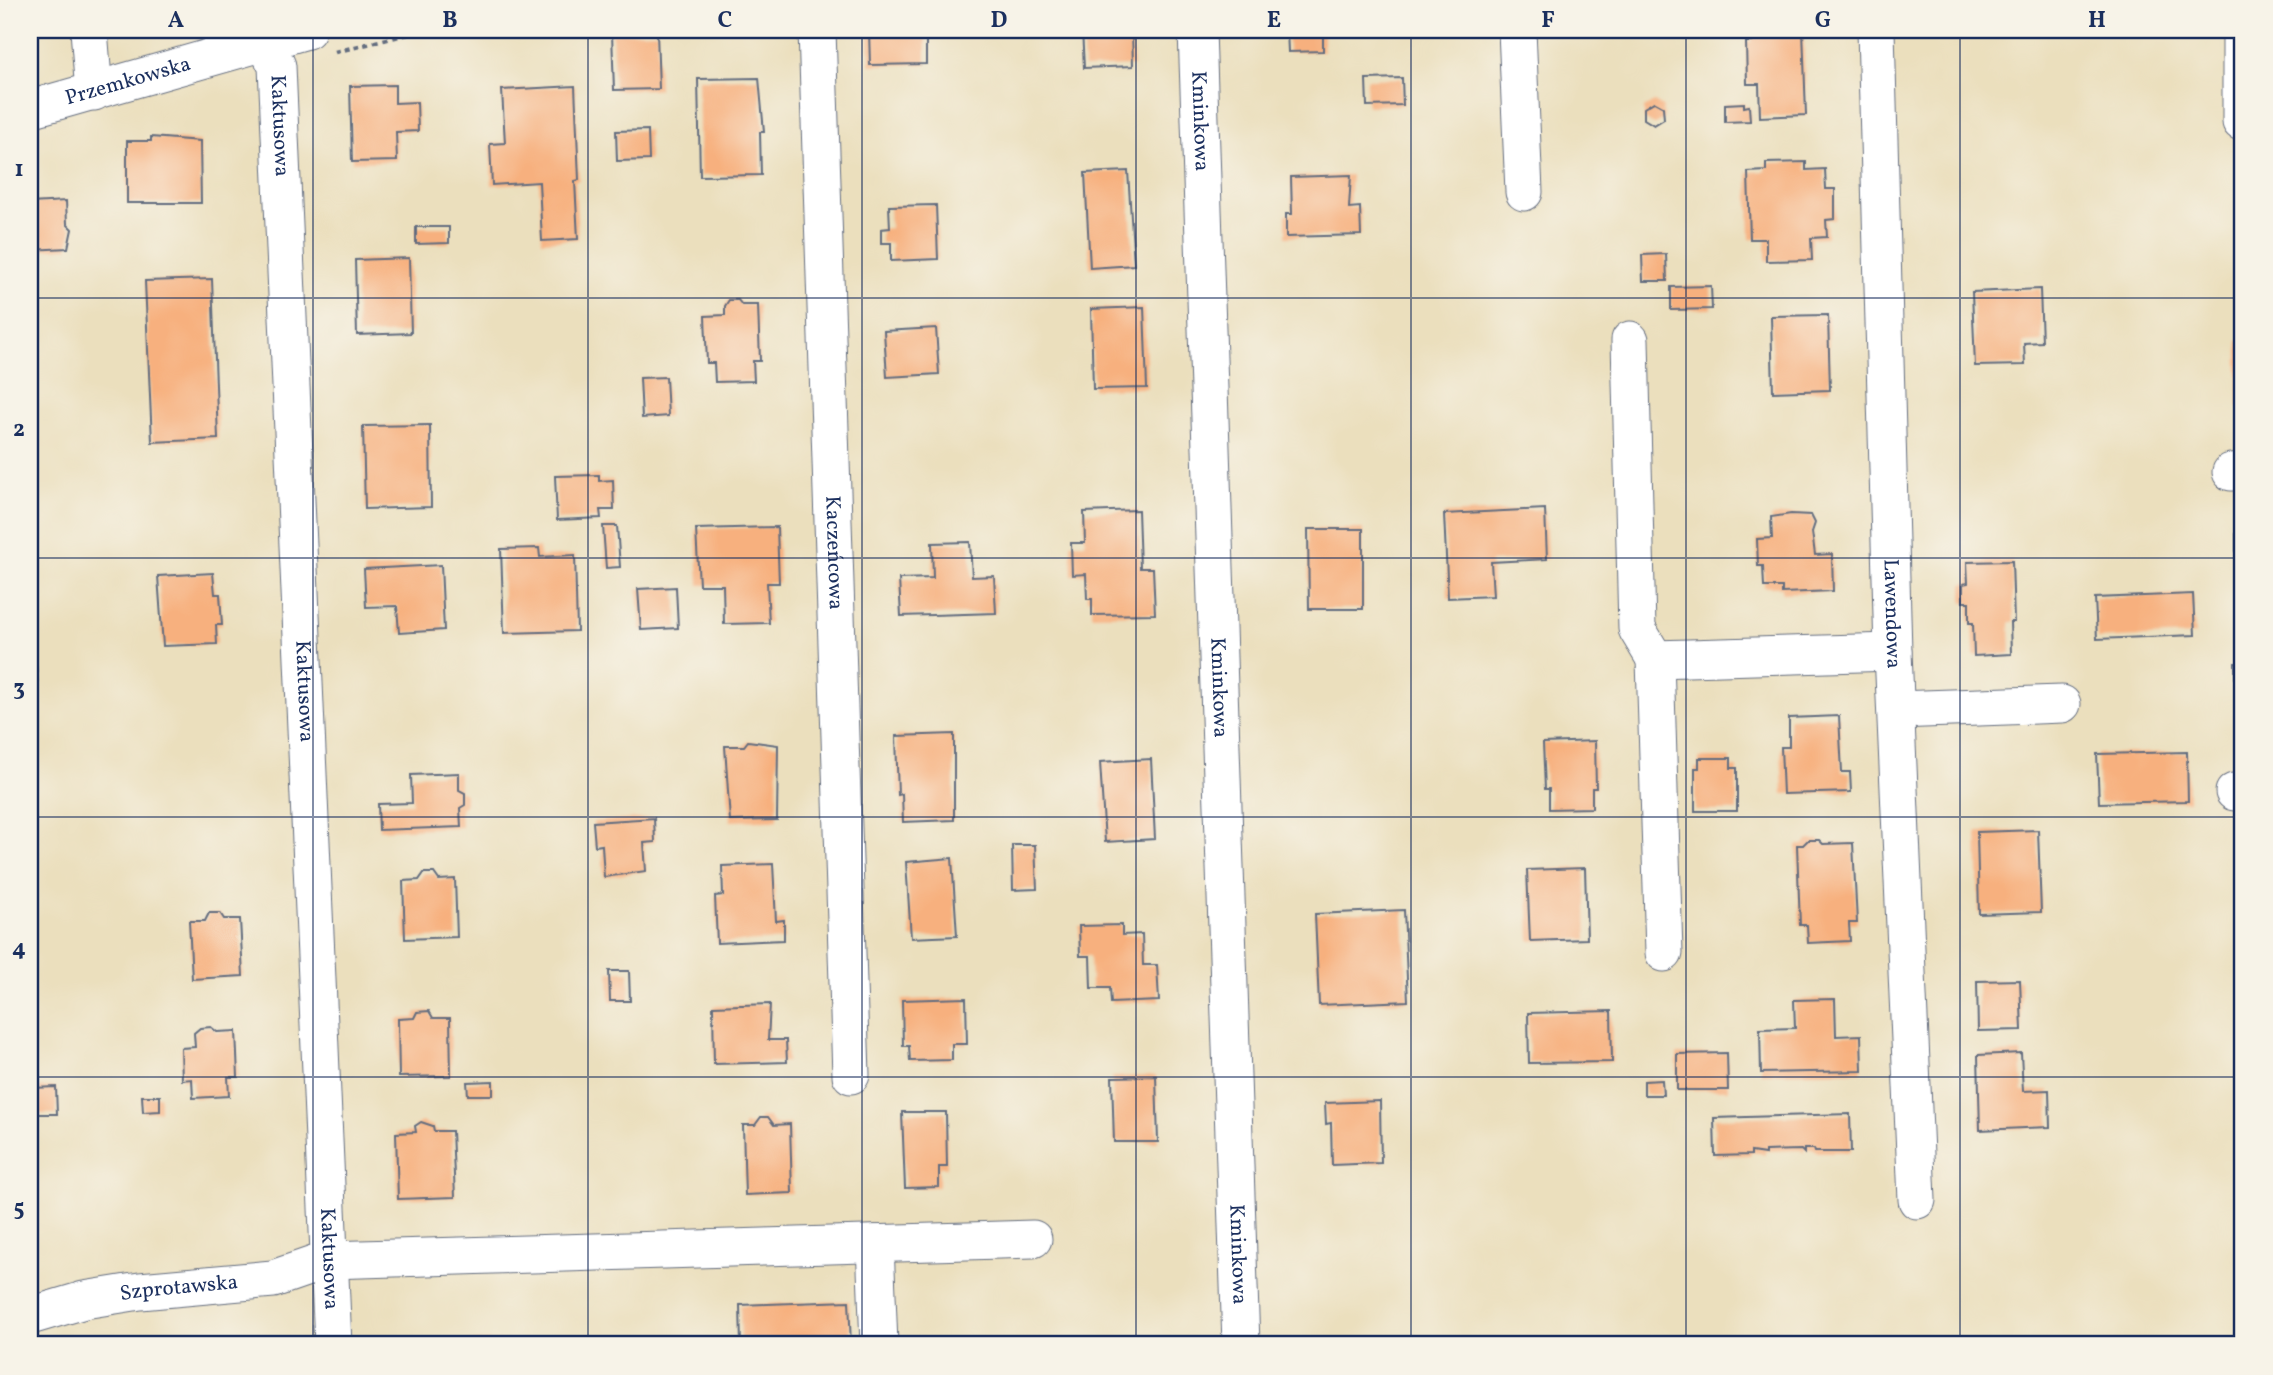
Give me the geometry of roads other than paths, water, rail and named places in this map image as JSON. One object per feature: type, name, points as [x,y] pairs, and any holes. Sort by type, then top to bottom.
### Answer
[{"type":"street","points":[[89,30],[94,92]]},
{"type":"street","name":"Przemkowska","points":[[30,109],[307,30]]},
{"type":"street","name":"Kaczeńcowa","points":[[817,30],[851,1075]]},
{"type":"street","name":"Kminkowa","points":[[1197,30],[1241,1345]]},
{"type":"street","points":[[1517,30],[1524,192]]},
{"type":"street","name":"Lawendowa","points":[[1876,30],[1896,710],[1917,1200]]},
{"type":"street","points":[[2241,30],[2242,122]]},
{"type":"street","name":"Kaktusowa","points":[[264,41],[277,66],[333,1345]]},
{"type":"street","points":[[1630,340],[1637,629],[1655,659],[1664,953]]},
{"type":"street","points":[[1655,659],[1894,652]]},
{"type":"street","points":[[1896,710],[2062,704]]},
{"type":"street","name":"Szprotawska","points":[[30,1317],[84,1300],[140,1291],[273,1279],[328,1261],[1033,1240]]},
{"type":"street","points":[[875,1244],[879,1345]]}]
